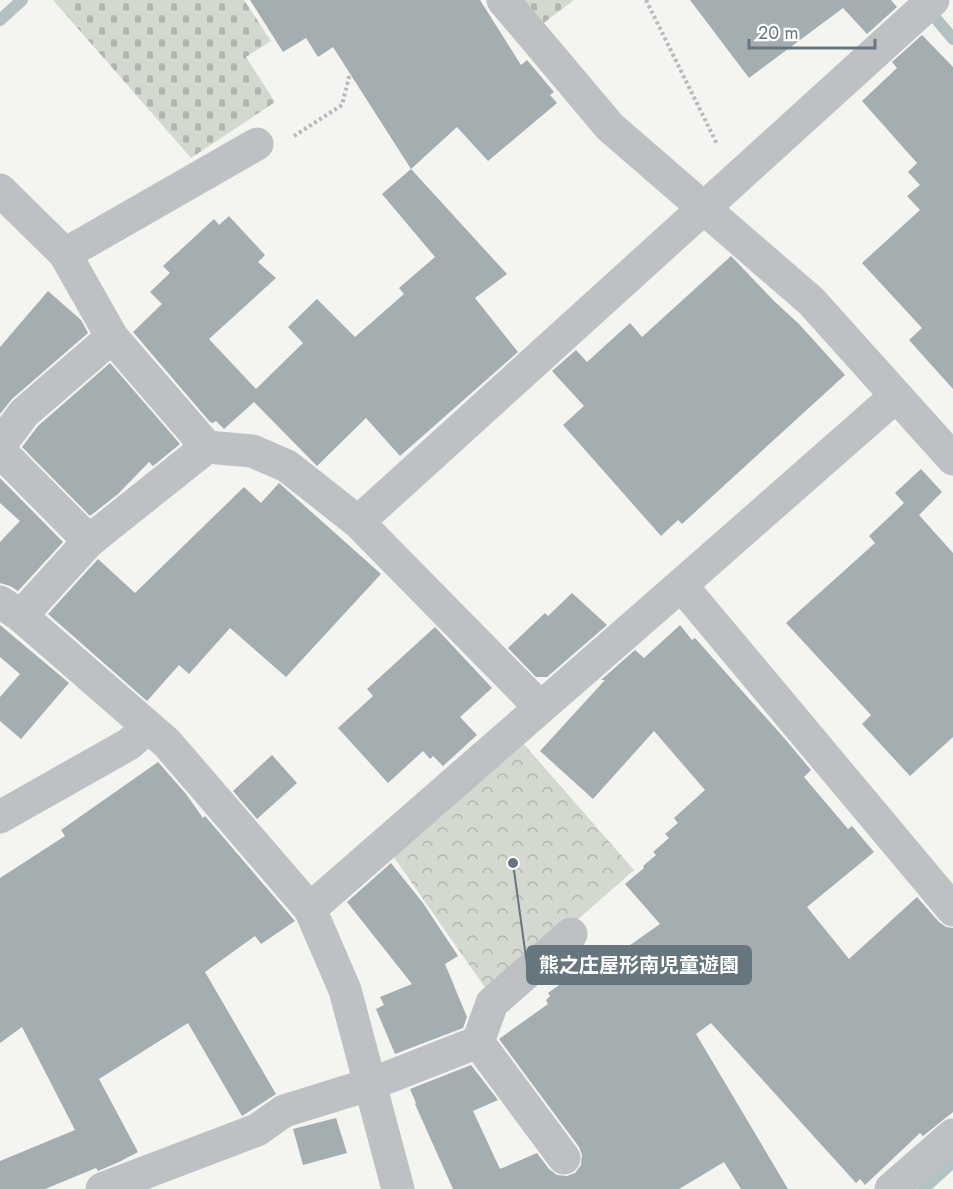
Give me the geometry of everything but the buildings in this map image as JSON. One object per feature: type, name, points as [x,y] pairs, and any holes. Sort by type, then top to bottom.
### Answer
[{"type":"street","points":[[503,0],[610,127],[811,301],[953,459]]},
{"type":"street","points":[[358,522],[924,8]]},
{"type":"street","points":[[65,254],[257,144]]},
{"type":"street","points":[[0,190],[65,254],[112,337],[207,447],[252,452],[287,466],[358,522],[540,707]]},
{"type":"street","points":[[0,445],[24,412],[112,337]]},
{"type":"street","points":[[310,909],[896,396]]},
{"type":"street","points":[[207,447],[89,541],[11,609],[166,743],[310,909],[345,990],[398,1189]]},
{"type":"street","points":[[0,451],[89,541]]},
{"type":"street","points":[[681,585],[953,910]]},
{"type":"street","points":[[0,817],[129,744],[147,728]]},
{"type":"street","points":[[102,1189],[257,1130],[284,1111],[371,1084],[478,1042],[492,1003],[571,934]]},
{"type":"street","points":[[478,1042],[564,1158]]},
{"type":"street","points":[[891,1189],[953,1135]]},
{"type":"path","points":[[646,0],[716,141],[730,184]]},
{"type":"path","points":[[257,144],[272,151],[342,105],[350,73]]},
{"type":"green space","points":[[53,0],[244,0],[271,41],[246,57],[275,102],[191,158]]},
{"type":"green space","points":[[515,0],[574,0],[537,28]]},
{"type":"green space","points":[[522,742],[634,870],[491,996],[393,856]]},
{"type":"waterway","points":[[0,20],[22,0]]},
{"type":"waterway","points":[[927,8],[953,39]]},
{"type":"waterway","points":[[923,1189],[953,1162]]},
{"type":"place","name":"熊之庄屋形南児童遊園","points":[[513,863]]}]
